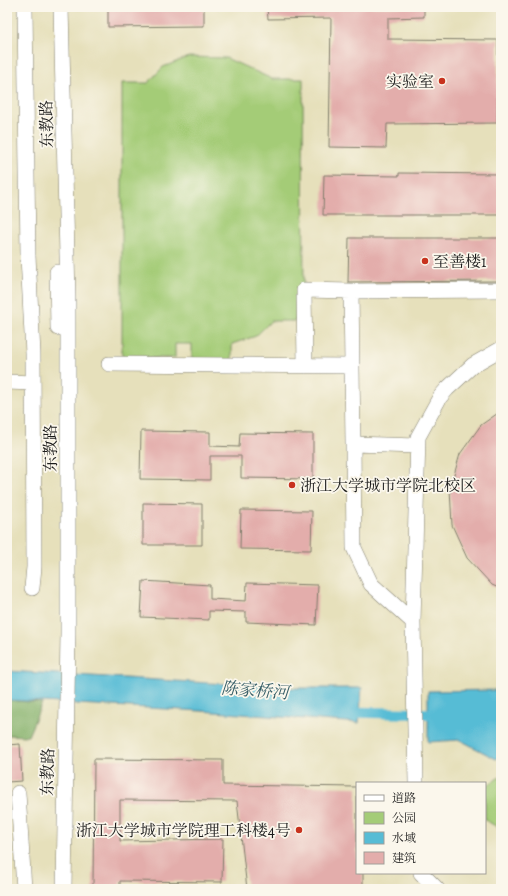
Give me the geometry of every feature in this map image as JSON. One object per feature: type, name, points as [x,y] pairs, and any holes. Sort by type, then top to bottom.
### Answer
[{"type":"street","points":[[25,7],[28,256],[33,354],[34,567],[32,588]]},
{"type":"street","name":"东教路","points":[[54,7],[65,634]]},
{"type":"street","name":"东教路","points":[[56,889],[65,634],[68,297],[61,7]]},
{"type":"street","points":[[305,366],[304,290],[501,290]]},
{"type":"street","points":[[351,291],[354,548],[371,584],[413,622]]},
{"type":"street","points":[[416,782],[413,622],[416,446],[418,437],[440,397],[447,389],[472,365],[501,350]]},
{"type":"street","points":[[109,364],[352,366]]},
{"type":"street","points":[[7,382],[33,382]]},
{"type":"street","points":[[353,444],[416,446]]},
{"type":"street","name":"东教路","points":[[62,744],[64,889]]},
{"type":"street","points":[[18,793],[24,889]]},
{"type":"street","points":[[422,874],[438,889]]},
{"type":"green space","points":[[189,57],[226,58],[272,79],[303,79],[304,311],[296,321],[271,321],[256,336],[232,344],[232,360],[192,360],[192,344],[175,344],[175,358],[122,358],[122,83],[148,83],[163,67]]},
{"type":"green space","points":[[7,700],[42,703],[28,736],[7,735]]},
{"type":"green space","points":[[501,776],[501,829],[486,821],[486,786]]},
{"type":"water","points":[[7,671],[293,688],[362,688],[359,723],[201,711],[7,700]]},
{"type":"water","points":[[501,690],[501,756],[496,759],[460,740],[428,742],[428,691]]},
{"type":"building","points":[[108,7],[204,7],[204,26],[108,27]]},
{"type":"building","points":[[267,7],[424,7],[424,17],[388,18],[388,39],[498,40],[497,123],[387,124],[386,148],[329,147],[331,18],[268,19]]},
{"type":"building","points":[[399,173],[501,174],[501,215],[323,215],[324,175],[399,176]]},
{"type":"building","name":"至善楼1","points":[[349,238],[501,238],[501,281],[348,282]]},
{"type":"building","points":[[501,411],[501,589],[492,585],[467,558],[452,525],[450,489],[460,454],[481,425]]},
{"type":"building","points":[[141,431],[210,432],[210,446],[239,447],[240,433],[313,434],[313,479],[241,478],[241,456],[210,456],[210,480],[140,479]]},
{"type":"building","points":[[143,503],[202,504],[202,545],[143,545]]},
{"type":"building","points":[[241,510],[312,511],[311,550],[240,549]]},
{"type":"building","points":[[143,581],[210,585],[210,599],[246,601],[247,583],[318,585],[316,625],[246,622],[246,612],[209,611],[209,620],[141,617]]},
{"type":"building","points":[[20,744],[22,781],[7,782],[7,745]]},
{"type":"building","points":[[94,759],[223,760],[223,785],[356,787],[356,874],[363,874],[363,889],[247,889],[237,801],[120,800],[120,841],[223,839],[222,882],[120,881],[120,889],[93,889]]},
{"type":"waterway","name":"陈家桥河","points":[[345,712],[442,714]]},
{"type":"place","name":"实验室","points":[[442,81]]},
{"type":"place","name":"至善楼1","points":[[425,261]]},
{"type":"place","name":"浙江大学城市学院北校区","points":[[292,485]]},
{"type":"place","name":"浙江大学城市学院理工科楼4号","points":[[299,830]]}]
